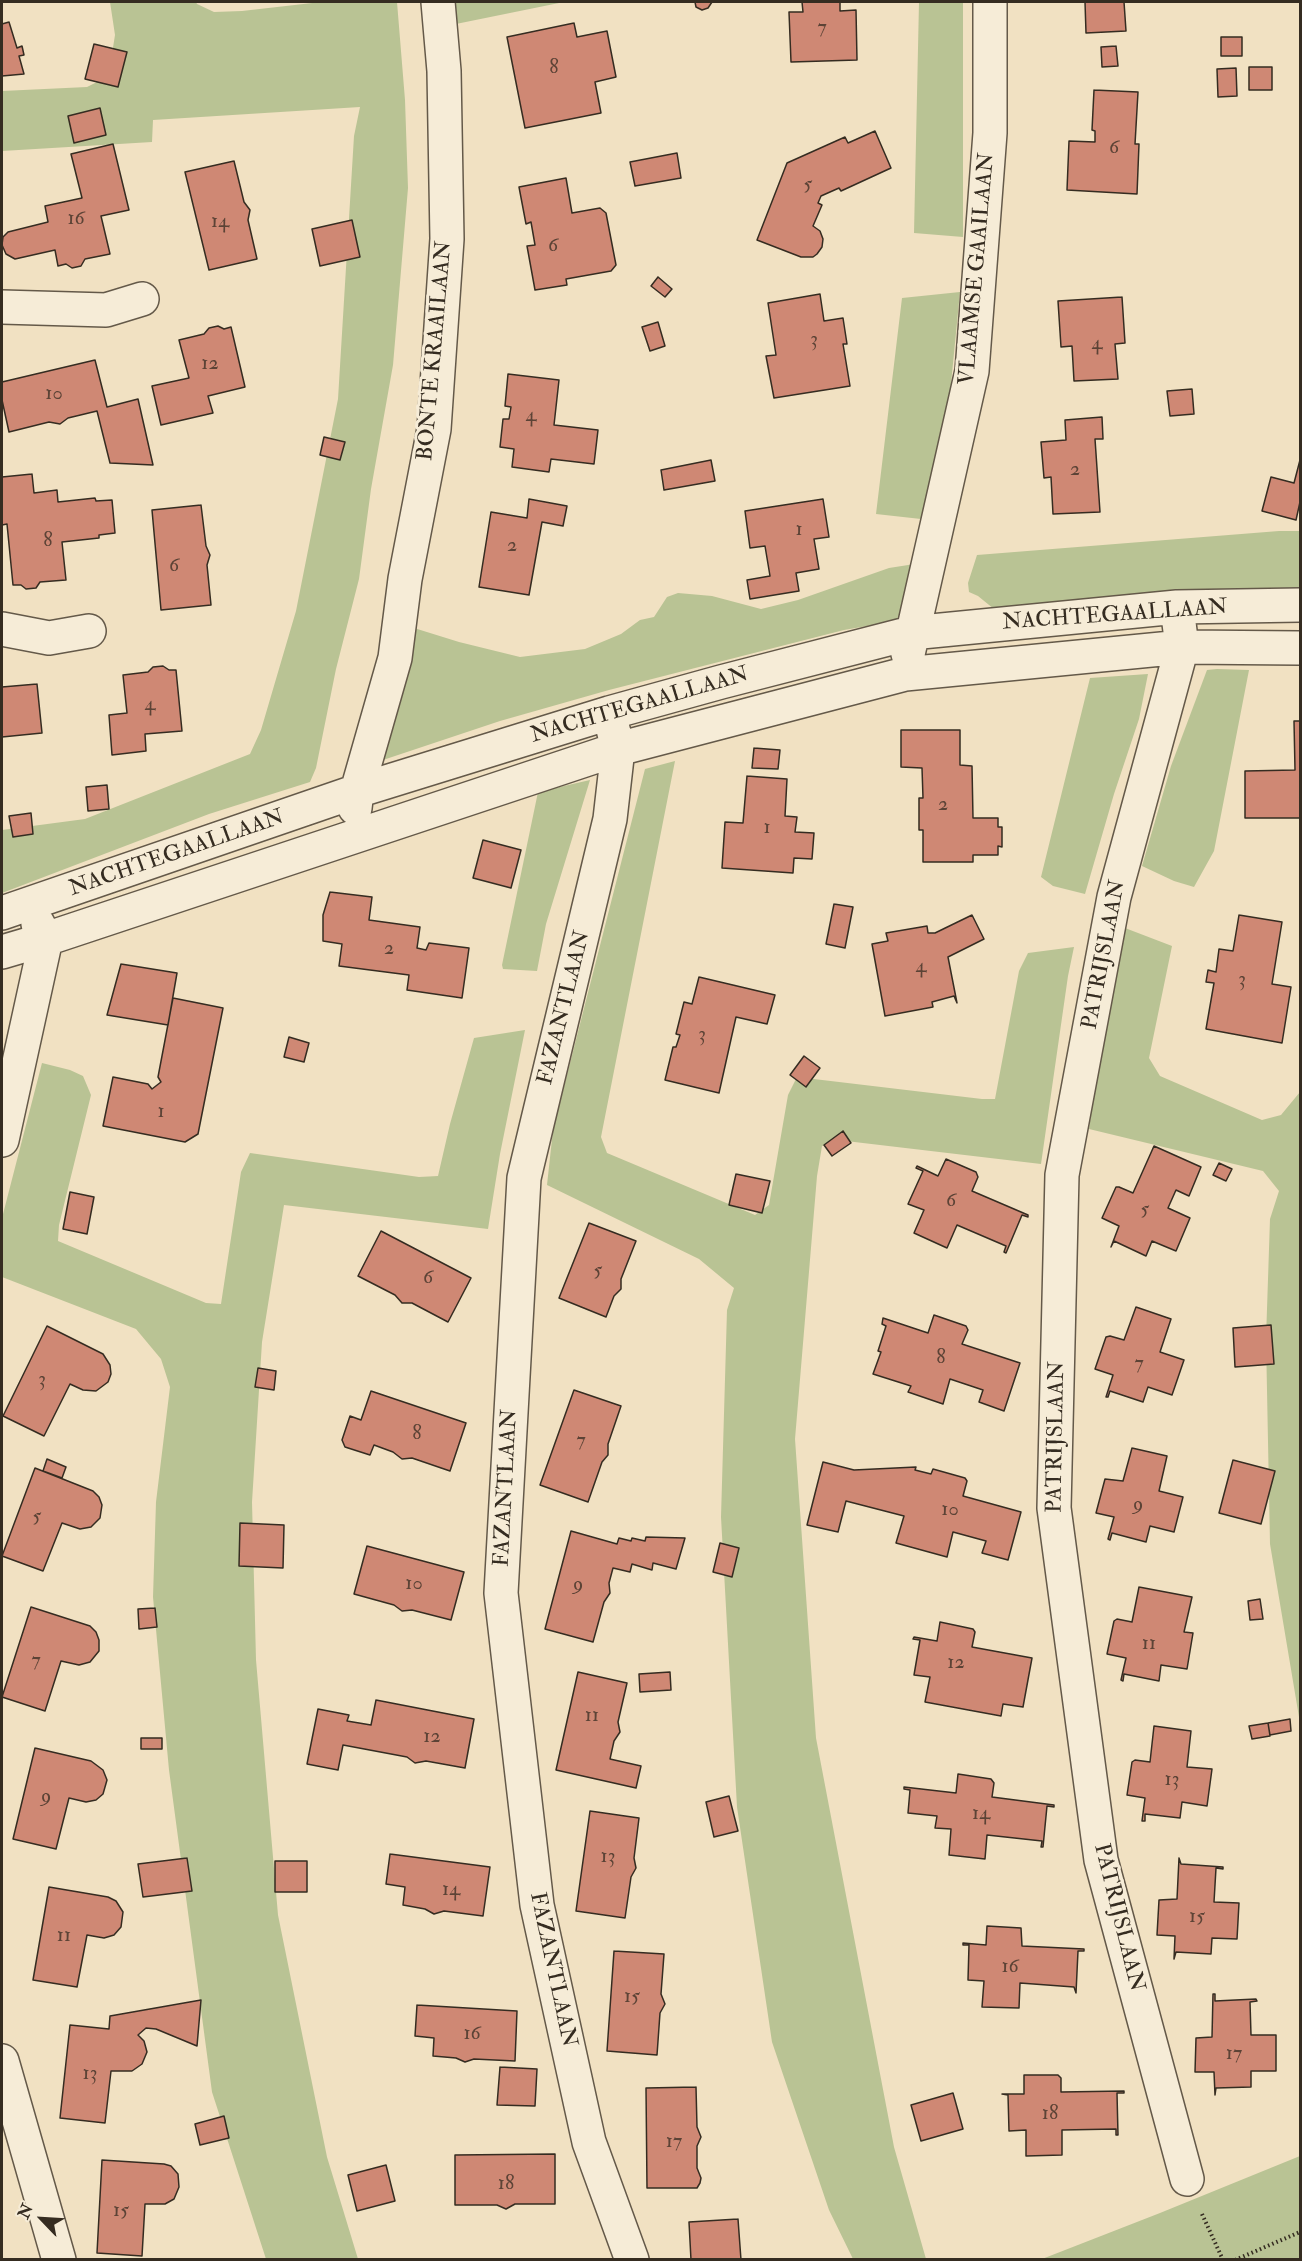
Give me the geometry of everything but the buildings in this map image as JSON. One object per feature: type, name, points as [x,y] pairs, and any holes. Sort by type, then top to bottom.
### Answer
[{"type":"street","name":"BONTE KRAAILAAN","points":[[354,837],[357,791],[395,658],[405,579],[434,429],[447,239],[444,71],[438,2]]},
{"type":"street","name":"VLAAMSE GAAILAAN","points":[[905,674],[911,633],[972,371],[990,133],[990,2]]},
{"type":"street","points":[[2,307],[106,310],[142,299]]},
{"type":"street","name":"NACHTEGAALLAAN","points":[[14,910],[357,791],[609,713],[911,633],[1177,607],[1300,605]]},
{"type":"street","name":"PATRIJSLAAN","points":[[1177,607],[1182,647],[1114,897],[1062,1176],[1054,1508],[1101,1860],[1187,2179]]},
{"type":"street","points":[[2,629],[49,638],[89,631]]},
{"type":"street","name":"NACHTEGAALLAAN","points":[[2,952],[618,749],[905,674],[1182,647],[1300,648]]},
{"type":"street","name":"FAZANTLAAN","points":[[609,713],[618,749],[610,819],[524,1178],[501,1593],[537,1905],[589,2142],[632,2259]]},
{"type":"street","points":[[2,1140],[46,939],[14,910]]},
{"type":"street","points":[[2,2061],[59,2259]]},
{"type":"path","points":[[1187,2179],[1223,2259]]},
{"type":"path","points":[[1235,2259],[1300,2232]]},
{"type":"green space","points":[[110,2],[196,2],[214,12],[321,2],[397,2],[405,100],[408,188],[393,365],[371,489],[359,579],[336,669],[316,768],[310,782],[209,814],[2,893],[2,830],[85,819],[250,754],[261,730],[296,611],[338,399],[354,136],[360,107],[153,120],[152,142],[2,151],[2,91],[87,87],[101,80],[111,60],[115,35]]},
{"type":"green space","points":[[449,2],[564,2],[451,25]]},
{"type":"green space","points":[[919,2],[963,2],[963,237],[914,233]]},
{"type":"green space","points":[[960,292],[950,394],[930,520],[876,514],[902,298]]},
{"type":"green space","points":[[1300,531],[1300,588],[994,609],[969,592],[968,583],[977,555]]},
{"type":"green space","points":[[921,563],[915,587],[896,621],[844,630],[609,690],[500,721],[380,761],[397,711],[414,628],[520,657],[585,649],[621,634],[640,620],[654,617],[667,597],[678,593],[712,596],[761,609],[798,600],[889,568]]},
{"type":"green space","points":[[1207,670],[1249,670],[1214,851],[1194,887],[1174,881],[1142,866],[1171,766]]},
{"type":"green space","points":[[1148,674],[1139,719],[1085,894],[1053,886],[1041,877],[1090,678]]},
{"type":"green space","points":[[675,761],[601,1137],[607,1153],[755,1215],[769,1205],[788,1095],[797,1077],[995,1099],[1019,971],[1028,953],[1074,947],[1041,1164],[846,1141],[822,1146],[817,1176],[795,1439],[816,1738],[894,2147],[926,2259],[853,2259],[829,2210],[772,2042],[737,1807],[721,1517],[727,1310],[734,1288],[699,1259],[547,1185],[553,1130],[645,769]]},
{"type":"green space","points":[[590,780],[546,924],[537,971],[503,969],[538,792]]},
{"type":"green space","points":[[1125,928],[1172,946],[1149,1058],[1160,1076],[1262,1120],[1281,1115],[1300,1092],[1300,1723],[1270,1544],[1266,1339],[1270,1219],[1279,1191],[1263,1171],[1089,1129],[1108,985]]},
{"type":"green space","points":[[525,1030],[500,1154],[488,1229],[284,1205],[262,1342],[252,1502],[256,1660],[278,1915],[327,2157],[358,2259],[266,2259],[212,2092],[169,1770],[153,1597],[156,1502],[170,1387],[161,1359],[136,1329],[2,1277],[2,1218],[42,1063],[70,1070],[83,1076],[91,1095],[59,1225],[58,1241],[206,1303],[221,1304],[241,1172],[250,1153],[419,1177],[438,1176],[474,1038]]},
{"type":"green space","points":[[1300,2156],[1300,2259],[1042,2259],[1160,2213]]}]
